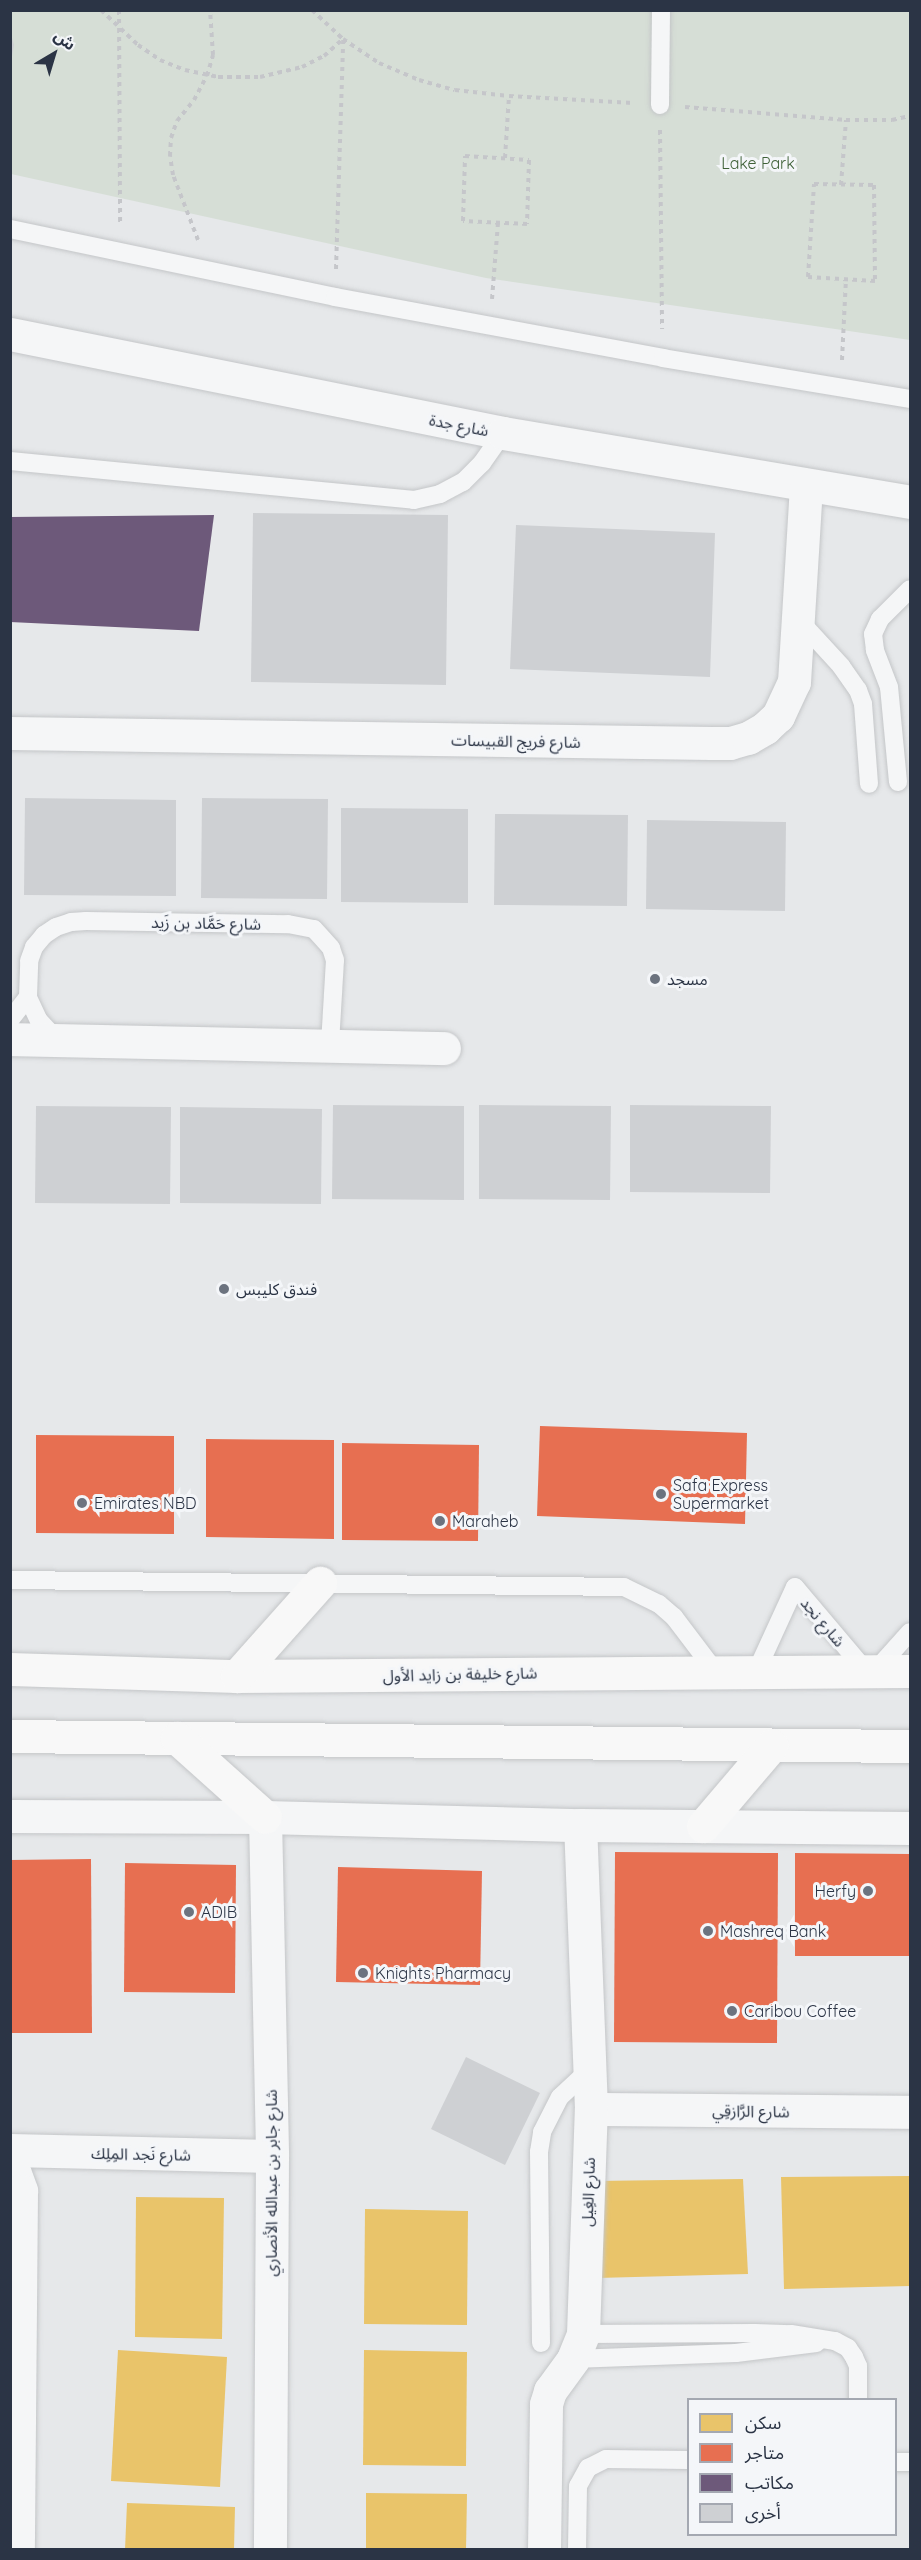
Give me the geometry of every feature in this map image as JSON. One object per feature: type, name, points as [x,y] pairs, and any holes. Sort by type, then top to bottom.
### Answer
[{"type":"main road","points":[[237,1676],[320,1583]]},
{"type":"main road","points":[[10,1648],[51,1670]]},
{"type":"main road","name":"شارع خليفة بن زايد الأول","points":[[10,1669],[237,1676],[757,1670],[910,1671]]},
{"type":"main road","points":[[10,1736],[910,1746]]},
{"type":"main road","points":[[177,1738],[265,1817]]},
{"type":"main road","points":[[703,1826],[772,1745]]},
{"type":"street","name":"شارع جدة","points":[[10,334],[503,434],[910,502]]},
{"type":"street","name":"شارع فريج القبيسات","points":[[10,734],[730,743],[748,738],[765,728],[778,716],[788,699],[794,682],[806,485]]},
{"type":"street","points":[[10,1039],[444,1048]]},
{"type":"street","points":[[10,1815],[910,1828]]},
{"type":"street","name":"شارع جابر بن عبدالله الأنصاري","points":[[265,1817],[272,2156],[270,2550]]},
{"type":"street","name":"شارع الغِيل","points":[[578,2346],[591,2109],[580,1825]]},
{"type":"street","name":"شارع الرَّازقِي","points":[[591,2109],[910,2112]]},
{"type":"street","name":"شارع نَجد المِلِك","points":[[10,2150],[272,2156]]},
{"type":"street","points":[[10,2160],[21,2191],[18,2550]]},
{"type":"street","points":[[544,2550],[546,2404],[549,2391],[578,2346]]},
{"type":"lane","points":[[660,105],[661,10]]},
{"type":"lane","points":[[10,229],[335,297],[663,358],[910,399]]},
{"type":"lane","points":[[10,461],[414,500],[440,494],[463,482],[482,463],[503,434]]},
{"type":"lane","points":[[898,782],[889,687],[873,634],[879,619],[910,589]]},
{"type":"lane","points":[[798,619],[841,666],[858,690],[863,711],[869,784]]},
{"type":"lane","name":"شارع حَمَّاد بن زَيد","points":[[57,1040],[39,1021],[28,997],[29,961],[34,947],[44,935],[71,922],[301,925],[324,937],[335,960],[330,1044]]},
{"type":"lane","points":[[10,1020],[28,997]]},
{"type":"lane","points":[[10,1580],[624,1587],[659,1604],[674,1617],[715,1671]]},
{"type":"lane","name":"شارع نجد","points":[[757,1670],[795,1587],[871,1671]]},
{"type":"lane","points":[[871,1671],[910,1632]]},
{"type":"lane","points":[[542,2343],[539,2152],[542,2132],[560,2097],[589,2070]]},
{"type":"lane","points":[[578,2346],[754,2333],[791,2334],[842,2344],[854,2357],[858,2366],[858,2398]]},
{"type":"lane","points":[[578,2346],[736,2354],[827,2341]]},
{"type":"lane","points":[[577,2550],[578,2486],[588,2468],[606,2459],[687,2460]]},
{"type":"path","points":[[101,10],[138,45],[160,60],[207,76],[260,77],[302,67],[324,56],[343,39]]},
{"type":"path","points":[[119,10],[120,252]]},
{"type":"path","points":[[210,10],[213,55],[207,76],[194,100],[177,121],[171,138],[170,156],[173,175],[180,195],[211,270]]},
{"type":"path","points":[[312,10],[343,39],[380,63],[419,80],[455,90],[509,96],[846,120],[892,120],[910,116]]},
{"type":"path","points":[[335,297],[343,39]]},
{"type":"path","points":[[505,158],[509,96]]},
{"type":"path","points":[[660,105],[663,358]]},
{"type":"path","points":[[841,184],[846,120]]},
{"type":"path","points":[[465,156],[505,158],[529,160],[527,224],[463,221],[465,156]]},
{"type":"path","points":[[814,184],[841,184],[874,186],[875,280],[808,277],[814,184]]},
{"type":"path","points":[[489,326],[498,222]]},
{"type":"path","points":[[841,388],[846,279]]},
{"type":"green space","name":"Lake Park","points":[[11,11],[910,11],[910,340],[486,278],[11,174]]},
{"type":"building: سكن","points":[[910,2176],[910,2286],[784,2289],[781,2177]]},
{"type":"building: سكن","points":[[743,2179],[748,2274],[597,2278],[595,2181]]},
{"type":"building: سكن","points":[[136,2197],[224,2198],[222,2339],[135,2337]]},
{"type":"building: سكن","points":[[365,2209],[468,2211],[467,2325],[364,2324]]},
{"type":"building: سكن","points":[[118,2350],[227,2357],[220,2487],[111,2481]]},
{"type":"building: سكن","points":[[364,2350],[467,2352],[466,2466],[363,2465]]},
{"type":"building: سكن","points":[[366,2493],[467,2494],[466,2550],[366,2550]]},
{"type":"building: سكن","points":[[127,2503],[235,2507],[234,2550],[125,2550]]},
{"type":"building: متاجر","points":[[540,1426],[747,1433],[745,1524],[537,1516]]},
{"type":"building: متاجر","points":[[36,1435],[174,1436],[174,1534],[36,1533]]},
{"type":"building: متاجر","points":[[206,1439],[334,1440],[334,1539],[206,1537]]},
{"type":"building: متاجر","points":[[342,1443],[479,1445],[478,1541],[342,1540]]},
{"type":"building: متاجر","points":[[615,1852],[778,1853],[777,2043],[614,2042]]},
{"type":"building: متاجر","points":[[795,1853],[910,1854],[910,1956],[795,1956]]},
{"type":"building: متاجر","points":[[91,1859],[92,2033],[10,2033],[10,1860]]},
{"type":"building: متاجر","points":[[125,1863],[236,1865],[235,1993],[124,1992]]},
{"type":"building: متاجر","points":[[338,1867],[482,1871],[480,1985],[336,1982]]},
{"type":"building: مكاتب","points":[[214,515],[199,631],[10,622],[10,517]]},
{"type":"building: أخرى","points":[[10,34],[14,45],[11,62]]},
{"type":"building: أخرى","points":[[253,513],[448,515],[446,685],[251,682]]},
{"type":"building: أخرى","points":[[516,525],[715,533],[710,677],[510,669]]},
{"type":"building: أخرى","points":[[25,798],[176,800],[176,896],[24,895]]},
{"type":"building: أخرى","points":[[202,798],[328,799],[327,899],[201,898]]},
{"type":"building: أخرى","points":[[341,808],[468,809],[468,903],[341,902]]},
{"type":"building: أخرى","points":[[495,814],[628,815],[627,906],[494,905]]},
{"type":"building: أخرى","points":[[647,820],[786,822],[785,911],[646,909]]},
{"type":"building: أخرى","points":[[333,1105],[464,1106],[464,1200],[332,1199]]},
{"type":"building: أخرى","points":[[479,1105],[611,1106],[610,1200],[479,1199]]},
{"type":"building: أخرى","points":[[630,1105],[771,1106],[770,1193],[630,1192]]},
{"type":"building: أخرى","points":[[36,1106],[171,1107],[170,1204],[35,1203]]},
{"type":"building: أخرى","points":[[180,1107],[322,1109],[321,1204],[180,1203]]},
{"type":"building: أخرى","points":[[466,2057],[540,2093],[505,2165],[431,2129]]},
{"type":"place","name":"مسجد","points":[[655,979]]},
{"type":"place","name":"فندق كليبس","points":[[224,1289]]},
{"type":"place","name":"Safa Express Supermarket","points":[[661,1494]]},
{"type":"place","name":"Emirates NBD","points":[[82,1503]]},
{"type":"place","name":"Maraheb","points":[[440,1521]]},
{"type":"place","name":"Herfy","points":[[868,1891]]},
{"type":"place","name":"ADIB","points":[[189,1912]]},
{"type":"place","name":"Mashreq Bank","points":[[708,1931]]},
{"type":"place","name":"Knights Pharmacy","points":[[363,1973]]},
{"type":"place","name":"Caribou Coffee","points":[[732,2011]]}]
